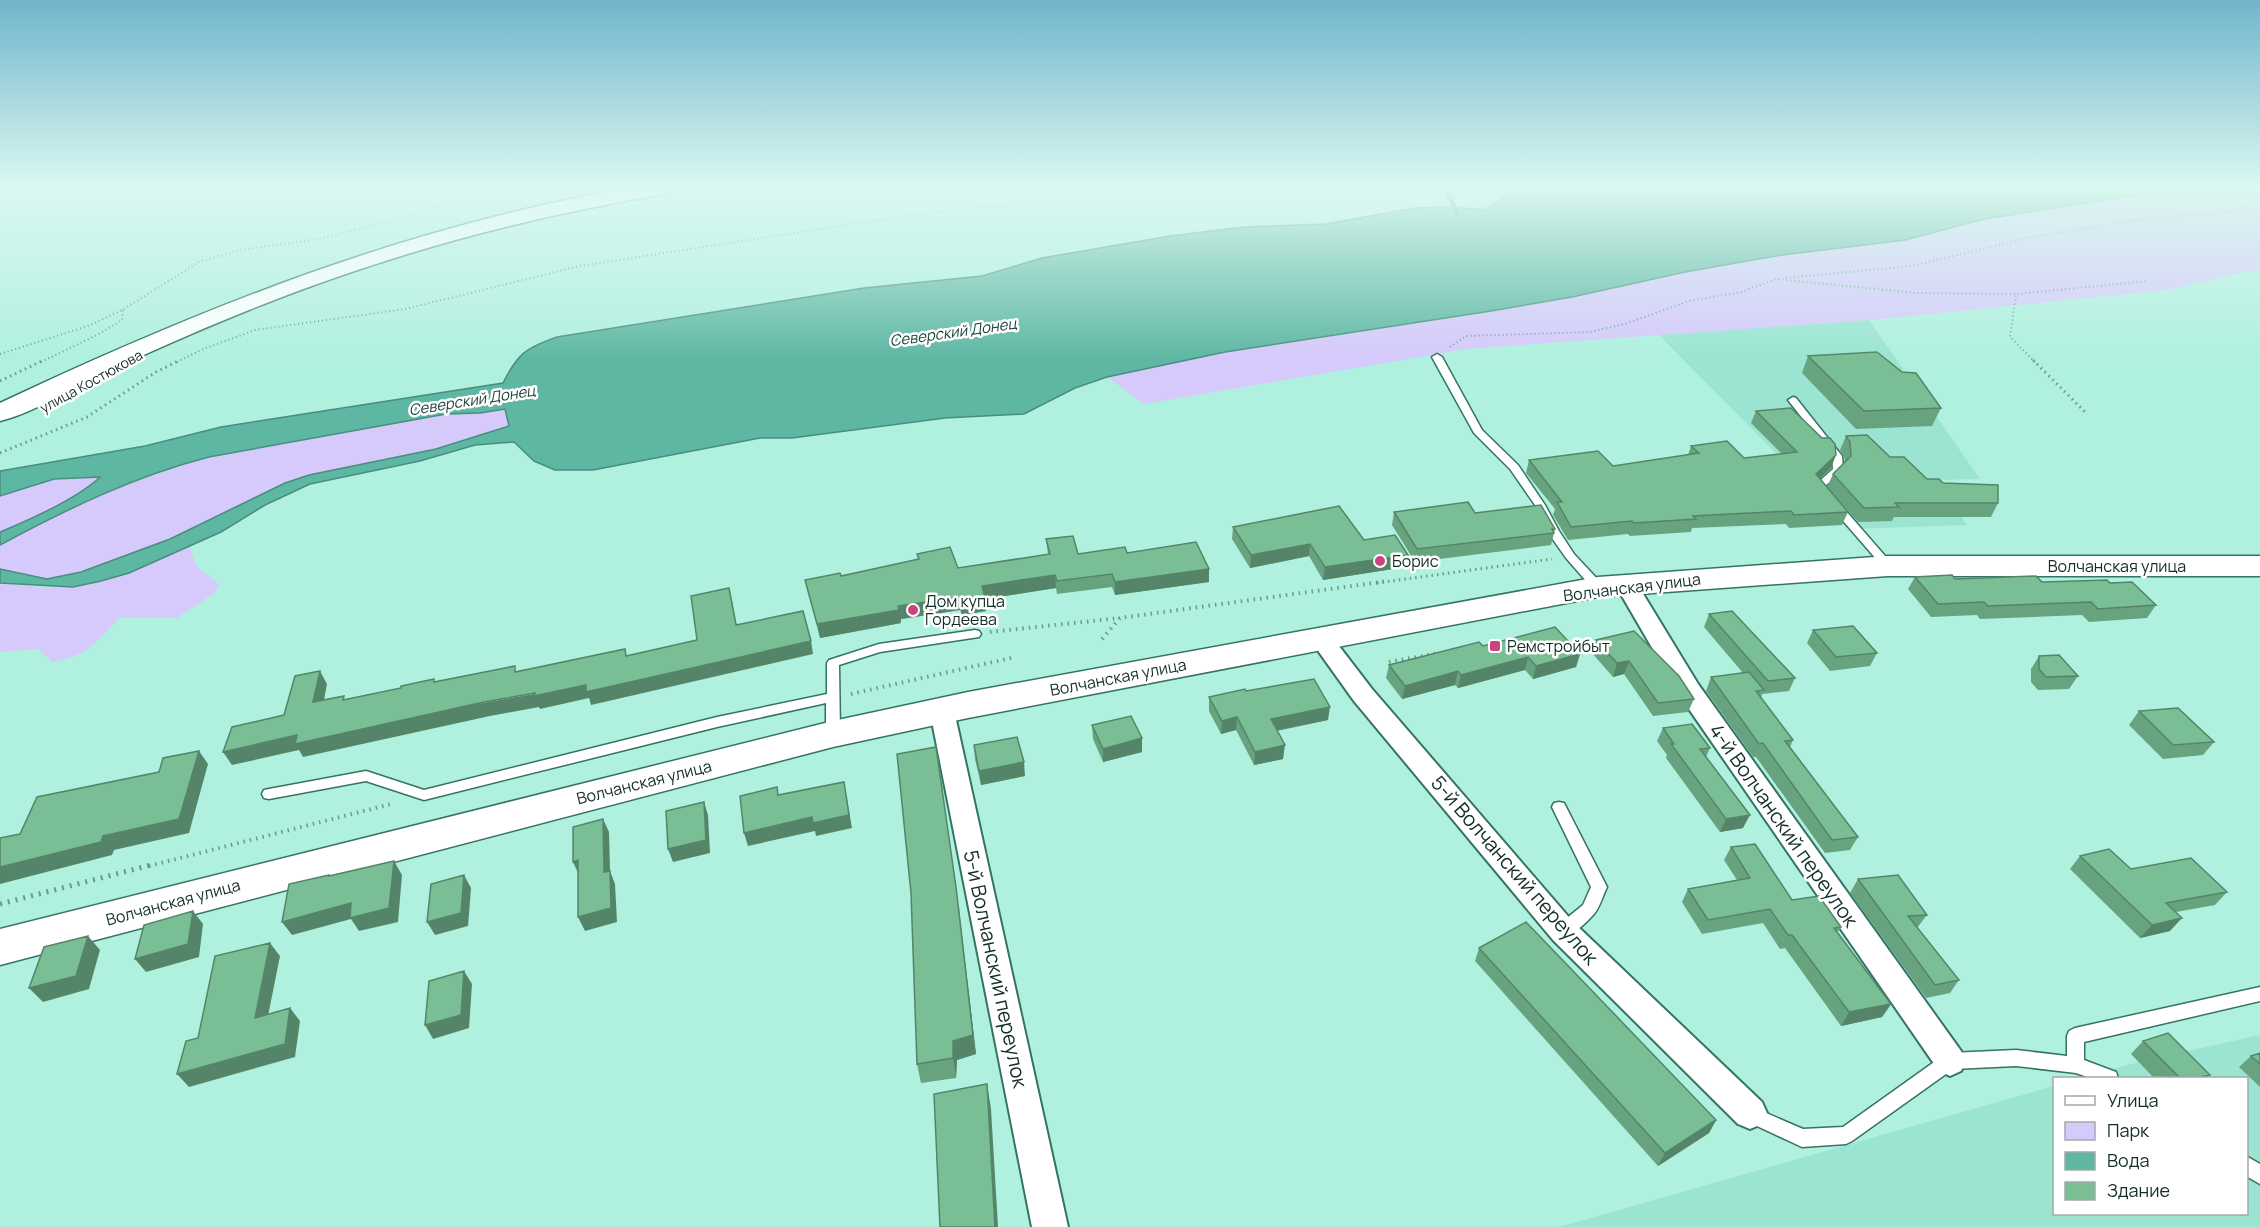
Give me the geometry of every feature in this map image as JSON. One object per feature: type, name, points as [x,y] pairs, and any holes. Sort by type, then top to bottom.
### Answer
[{"type":"main road","name":"улица Костюкова","points":[[2,422],[114,372],[181,329],[271,291],[409,245]]},
{"type":"main road","name":"Волчанская улица","points":[[0,947],[833,716],[942,711],[1321,638],[1612,586],[1888,566],[2260,566]]},
{"type":"street","name":"4-й Волчанский переулок","points":[[1612,586],[1689,690],[1950,1061]]},
{"type":"street","name":"5-й Волчанский переулок","points":[[1321,638],[1363,695],[1563,931],[1750,1113]]},
{"type":"street","name":"5-й Волчанский переулок","points":[[942,711],[1050,1227]]},
{"type":"lane","points":[[1437,357],[1479,431],[1514,467],[1570,556],[1612,586]]},
{"type":"lane","points":[[1793,400],[1837,456],[1838,470],[1818,487],[1888,566]]},
{"type":"lane","points":[[269,794],[366,776],[424,795],[717,722],[833,716],[833,663],[879,648],[975,633]]},
{"type":"lane","points":[[1559,807],[1599,887],[1589,909],[1563,931]]},
{"type":"lane","points":[[2076,1065],[2075,1036],[2260,994]]},
{"type":"lane","points":[[1750,1113],[1802,1138],[1846,1135],[1950,1061],[2016,1058],[2076,1065],[2107,1077]]},
{"type":"lane","points":[[2248,1166],[2260,1175]]},
{"type":"path","points":[[0,354],[88,326],[124,309],[199,262],[240,250],[271,245]]},
{"type":"path","points":[[0,453],[87,417],[156,372],[201,350],[255,330],[405,309],[580,266],[714,245]]},
{"type":"path","points":[[1437,357],[1466,336],[1590,332],[1625,324],[1689,301],[1741,292],[1776,279],[1912,266],[1998,245]]},
{"type":"path","points":[[1776,279],[1917,293],[2016,294],[2148,281]]},
{"type":"path","points":[[2016,294],[2010,337],[2086,413]]},
{"type":"path","points":[[0,381],[99,334],[122,320],[124,309]]},
{"type":"path","points":[[975,633],[1120,618],[1570,556]]},
{"type":"path","points":[[1102,639],[1120,618]]},
{"type":"path","points":[[1389,663],[1441,652]]},
{"type":"path","points":[[833,716],[1011,658]]},
{"type":"path","points":[[0,904],[424,795]]},
{"type":"shaded area","points":[[1869,320],[1980,479],[1938,480],[1967,525],[1851,529],[1659,335]]},
{"type":"shaded area","points":[[2260,1035],[2260,1227],[1559,1227],[2053,1086],[2053,1215],[2248,1215],[2248,1077],[2084,1077]]},
{"type":"green space","points":[[1862,245],[2260,245],[2260,269],[2167,290],[1869,320],[1466,349],[1144,404],[1107,377],[1225,352],[1572,297],[1685,272],[1782,255]]},
{"type":"green space","points":[[505,409],[509,427],[436,449],[309,475],[285,483],[170,539],[81,572],[47,579],[0,569],[0,545],[89,499],[184,464],[263,446],[446,414],[480,413]]},
{"type":"green space","points":[[100,476],[67,501],[0,532],[0,496],[54,479]]},
{"type":"green space","points":[[189,546],[197,567],[219,584],[216,592],[177,618],[119,618],[83,652],[52,662],[38,649],[0,652],[0,583],[57,588],[90,584],[133,570]]},
{"type":"water","name":"Северский Донец","points":[[1116,245],[1862,245],[1782,255],[1685,272],[1572,297],[1225,352],[1107,377],[1075,388],[1024,414],[945,418],[792,438],[760,438],[593,470],[555,470],[534,461],[514,442],[475,445],[420,461],[310,484],[265,505],[221,532],[129,573],[73,587],[0,583],[0,569],[47,579],[81,572],[170,539],[285,483],[309,475],[436,449],[509,426],[505,409],[480,413],[446,414],[209,457],[128,484],[0,545],[0,532],[39,515],[79,493],[100,477],[54,479],[0,496],[0,471],[145,446],[221,427],[503,383],[513,365],[524,353],[530,348],[557,337],[864,288],[982,276],[1042,258]]},
{"type":"building","points":[[1877,352],[1902,372],[1916,373],[1941,408],[1864,411],[1808,356]]},
{"type":"building","points":[[1791,408],[1822,438],[1830,438],[1835,444],[1836,455],[1816,474],[1848,512],[1794,515],[1791,511],[1693,516],[1696,519],[1634,523],[1632,521],[1571,527],[1557,502],[1562,502],[1529,460],[1598,451],[1613,466],[1699,453],[1691,446],[1727,441],[1744,458],[1797,452],[1756,411]]},
{"type":"building","points":[[1867,435],[1890,457],[1904,457],[1927,479],[1939,479],[1943,483],[1998,485],[1998,503],[1895,503],[1899,507],[1864,508],[1833,474],[1851,456],[1850,442],[1846,436]]},
{"type":"building","points":[[1468,502],[1475,513],[1541,505],[1555,529],[1552,529],[1554,533],[1417,549],[1394,512]]},
{"type":"building","points":[[1339,506],[1364,540],[1395,535],[1408,555],[1325,567],[1310,544],[1251,555],[1233,527]]},
{"type":"building","points":[[1073,536],[1078,554],[1125,547],[1127,553],[1196,542],[1209,569],[1115,582],[1112,574],[1057,581],[1055,575],[982,586],[985,598],[960,602],[959,597],[898,606],[899,610],[817,624],[805,580],[840,573],[841,576],[919,559],[917,554],[950,547],[958,568],[1050,554],[1046,539]]},
{"type":"building","points":[[1952,575],[1955,579],[2036,576],[2042,582],[2107,580],[2110,583],[2132,582],[2156,605],[2098,609],[2091,602],[1988,606],[1984,602],[1938,604],[1915,577]]},
{"type":"building","points":[[729,588],[736,625],[803,611],[811,641],[586,692],[586,685],[534,696],[535,693],[295,744],[297,735],[223,752],[232,727],[284,715],[295,676],[320,671],[313,702],[344,696],[343,700],[434,679],[434,682],[515,666],[515,672],[625,649],[626,656],[697,640],[691,596]]},
{"type":"building","points":[[1732,611],[1795,678],[1768,681],[1709,614]]},
{"type":"building","points":[[1853,626],[1877,653],[1836,657],[1813,630]]},
{"type":"building","points":[[1555,627],[1580,654],[1536,666],[1528,657],[1461,675],[1458,671],[1405,686],[1389,665],[1479,642],[1483,646]]},
{"type":"building","points":[[1634,631],[1679,676],[1694,699],[1658,703],[1629,661],[1617,663],[1596,640]]},
{"type":"building","points":[[2059,655],[2078,676],[2046,677],[2039,669],[2039,656]]},
{"type":"building","points":[[1749,672],[1764,690],[1756,691],[1793,740],[1785,741],[1858,837],[1832,840],[1763,743],[1759,744],[1711,677]]},
{"type":"building","points":[[1314,679],[1330,707],[1271,719],[1285,745],[1255,752],[1237,717],[1222,721],[1209,697],[1245,689],[1246,691]]},
{"type":"building","points":[[2178,708],[2214,742],[2173,745],[2139,711]]},
{"type":"building","points":[[1131,716],[1142,738],[1103,749],[1092,725]]},
{"type":"building","points":[[1692,724],[1710,748],[1700,749],[1750,815],[1726,819],[1671,744],[1674,744],[1663,728]]},
{"type":"building","points":[[1017,737],[1024,762],[979,771],[974,745]]},
{"type":"building","points":[[936,747],[956,887],[973,1035],[953,1041],[953,1058],[917,1064],[911,893],[897,754]]},
{"type":"building","points":[[199,751],[179,819],[103,836],[101,842],[0,867],[0,838],[20,834],[37,797],[159,772],[163,758]]},
{"type":"building","points":[[844,782],[849,815],[813,823],[812,817],[744,833],[740,796],[777,787],[778,795]]},
{"type":"building","points":[[704,802],[706,840],[668,849],[666,811]]},
{"type":"building","points":[[603,819],[604,872],[610,871],[611,908],[578,917],[578,860],[573,862],[573,827]]},
{"type":"building","points":[[1755,844],[1792,900],[1819,896],[1841,927],[1834,928],[1891,1004],[1849,1012],[1770,909],[1708,920],[1688,889],[1750,878],[1731,847]]},
{"type":"building","points":[[2109,849],[2131,869],[2191,858],[2227,892],[2166,903],[2182,918],[2152,925],[2080,856]]},
{"type":"building","points":[[394,861],[389,908],[350,918],[351,903],[282,922],[289,884]]},
{"type":"building","points":[[464,875],[461,913],[427,922],[431,884]]},
{"type":"building","points":[[1898,875],[1927,915],[1908,916],[1959,980],[1935,985],[1858,879]]},
{"type":"building","points":[[193,911],[188,944],[135,959],[144,925]]},
{"type":"building","points":[[1526,922],[1716,1120],[1665,1153],[1479,948]]},
{"type":"building","points":[[88,936],[76,976],[29,988],[44,947]]},
{"type":"building","points":[[270,943],[255,1018],[290,1008],[285,1044],[177,1074],[186,1041],[198,1038],[215,956]]},
{"type":"building","points":[[464,971],[461,1015],[425,1025],[429,981]]},
{"type":"building","points":[[2168,1033],[2210,1075],[2179,1077],[2143,1041]]},
{"type":"building","points":[[2260,1053],[2260,1064],[2251,1056]]},
{"type":"building","points":[[987,1084],[995,1227],[940,1227],[934,1094]]},
{"type":"place","name":"Борис","points":[[1380,561]]},
{"type":"place","name":"Дом купца Гордеева","points":[[913,610]]},
{"type":"place","name":"Ремстройбыт","points":[[1495,646]]}]
